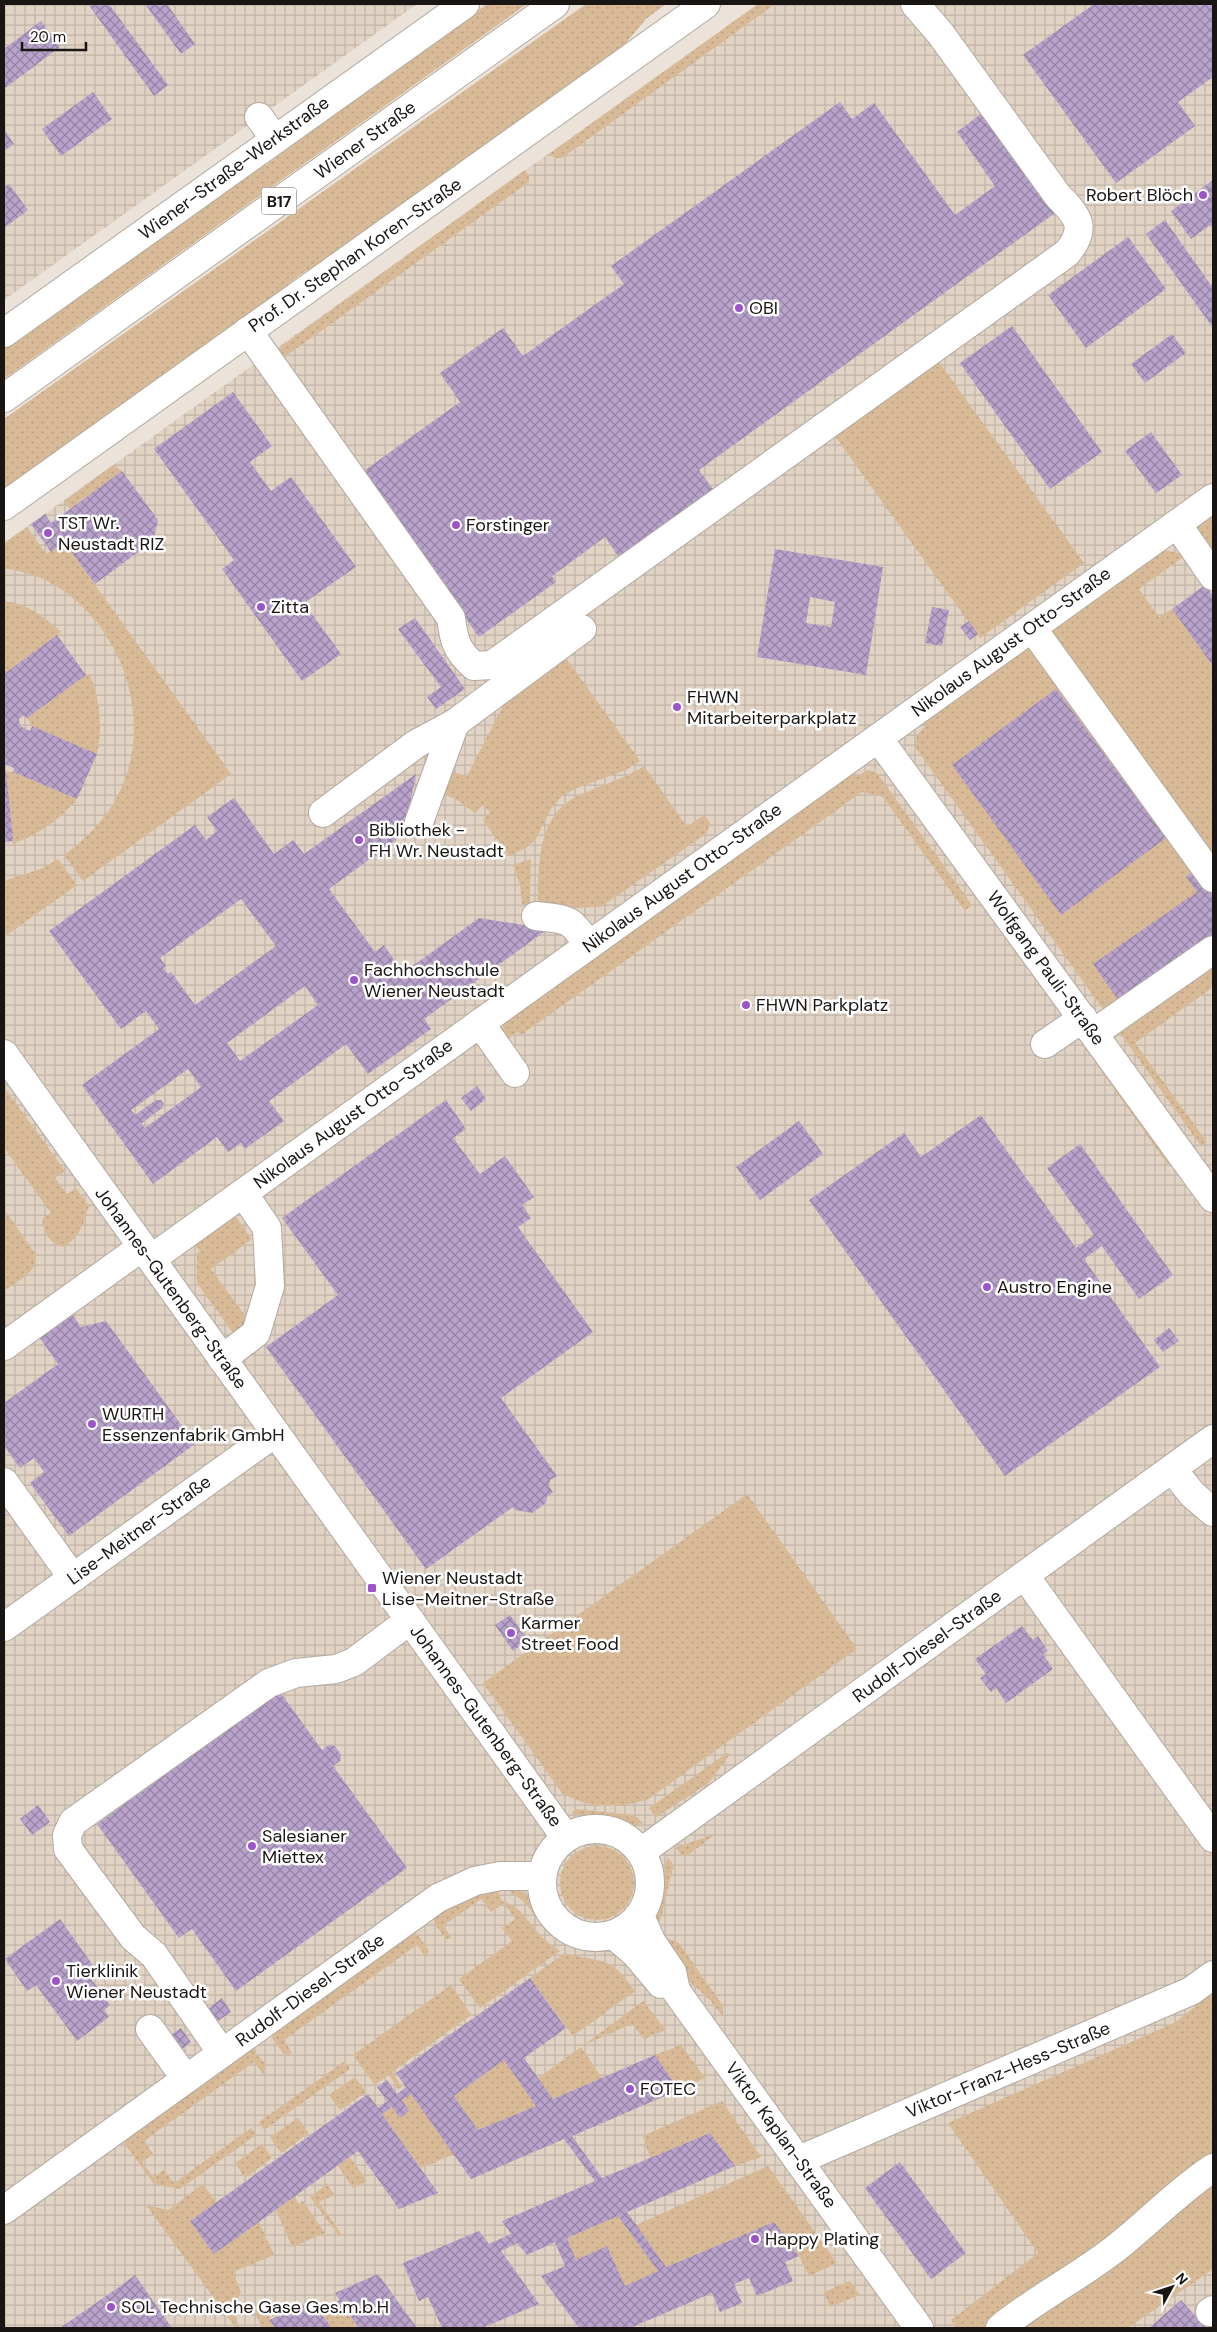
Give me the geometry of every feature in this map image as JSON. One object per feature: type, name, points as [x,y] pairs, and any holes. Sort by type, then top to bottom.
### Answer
[{"type":"street","name":"Wiener-Straße-Werkstraße","points":[[4,333],[465,4]]},
{"type":"street","name":"Wiener Straße","points":[[4,398],[555,4]]},
{"type":"street","name":"Prof. Dr. Stephan Koren-Straße","points":[[4,506],[706,4]]},
{"type":"street","points":[[248,331],[451,618],[454,641],[461,655],[474,666],[492,665],[1067,253],[1077,241],[1080,225],[1074,212],[1058,196],[940,33],[915,4]]},
{"type":"street","points":[[259,116],[276,139]]},
{"type":"street","name":"Nikolaus August Otto-Straße","points":[[4,1346],[85,1286],[147,1253],[243,1193],[1213,498]]},
{"type":"street","points":[[1176,524],[1213,576]]},
{"type":"street","points":[[1032,628],[1213,878]]},
{"type":"street","points":[[323,813],[416,744],[455,722],[582,629]]},
{"type":"street","points":[[419,822],[455,722]]},
{"type":"street","name":"Wolfgang Pauli-Straße","points":[[878,738],[1213,1198]]},
{"type":"street","points":[[536,916],[567,919],[572,922],[589,945]]},
{"type":"street","points":[[1045,1044],[1088,1025],[1213,950]]},
{"type":"street","points":[[474,1027],[509,1077]]},
{"type":"street","name":"Johannes-Gutenberg-Straße","points":[[4,1054],[566,1838]]},
{"type":"street","points":[[222,1359],[256,1333],[270,1286],[267,1228],[243,1193]]},
{"type":"street","name":"Lise-Meitner-Straße","points":[[4,1628],[275,1432]]},
{"type":"street","name":"Rudolf-Diesel-Straße","points":[[641,1852],[1173,1470],[1213,1439]]},
{"type":"street","points":[[1173,1470],[1192,1494],[1213,1512]]},
{"type":"street","points":[[4,1482],[73,1578]]},
{"type":"street","points":[[1025,1576],[1205,1811],[1213,1838]]},
{"type":"street","points":[[222,2053],[154,1954],[133,1936],[68,1849],[67,1835],[73,1822],[268,1683],[296,1673],[336,1669],[354,1662],[410,1620]]},
{"type":"street","points":[[603,1829],[626,1837],[641,1852],[649,1868],[651,1886],[647,1903],[627,1926],[594,1938],[573,1933],[556,1920],[544,1898],[542,1876],[548,1857],[566,1838],[582,1830],[603,1829]]},
{"type":"street","name":"Rudolf-Diesel-Straße","points":[[4,2210],[438,1898],[475,1881],[500,1876],[542,1876]]},
{"type":"street","name":"Viktor Kaplan-Straße","points":[[627,1926],[635,1952],[659,1983],[676,1991],[919,2328]]},
{"type":"street","name":"Viktor-Franz-Hess-Straße","points":[[799,2160],[1190,1991],[1213,1974]]},
{"type":"street","points":[[150,2029],[186,2079]]},
{"type":"street","points":[[1000,2328],[1028,2306],[1115,2248],[1188,2184],[1213,2168]]},
{"type":"shaded area","points":[[4,4],[417,4],[4,300]]},
{"type":"shaded area","points":[[487,4],[527,4],[4,379],[4,349],[262,164],[266,165],[309,133],[310,130]]},
{"type":"shaded area","points":[[586,4],[666,4],[646,19],[619,51],[309,272],[307,270],[288,284],[290,287],[4,491],[4,419]]},
{"type":"shaded area","points":[[758,4],[1213,4],[1213,2328],[4,2328],[4,543]]},
{"type":"shaded area","points":[[758,4],[775,4],[562,158],[555,158],[549,154]]},
{"type":"shaded area","points":[[525,170],[529,176],[529,182],[282,359],[276,350]]},
{"type":"shaded area","points":[[936,358],[1084,563],[980,638],[832,432]]},
{"type":"shaded area","points":[[113,465],[122,471],[70,509],[64,501]]},
{"type":"shaded area","points":[[1213,514],[1213,533],[1211,535],[1213,538],[1213,558],[1189,532]]},
{"type":"shaded area","points":[[27,527],[46,554],[64,542],[231,774],[83,881],[64,855],[95,827],[119,793],[130,764],[134,734],[132,703],[125,674],[112,645],[95,620],[73,598],[47,581],[4,568],[4,543]]},
{"type":"shaded area","points":[[1164,550],[1186,555],[1139,589],[1159,617],[1172,609],[1213,666],[1213,987],[1135,1043],[1207,1142],[1201,1146],[915,747],[917,735],[926,725],[923,722]]},
{"type":"shaded area","points":[[4,601],[28,608],[61,632],[4,674]]},
{"type":"shaded area","points":[[566,658],[640,761],[626,770],[577,788],[562,796],[551,809],[536,839],[526,848],[509,856],[483,820],[490,812],[483,805],[475,813],[457,800],[441,793],[450,771],[467,776],[505,702]]},
{"type":"shaded area","points":[[86,675],[90,675],[100,714],[97,754],[32,726],[27,718]]},
{"type":"shaded area","points":[[644,766],[687,827],[704,815],[710,823],[707,833],[601,907],[538,909],[538,878],[542,845],[554,817],[564,805],[577,796],[628,775]]},
{"type":"shaded area","points":[[868,770],[877,773],[972,905],[965,911],[883,797],[862,792],[521,1035],[518,1032],[503,1042],[501,1030],[505,1024],[504,1022],[852,773],[856,777]]},
{"type":"shaded area","points":[[6,771],[13,772],[77,799],[48,826],[13,844]]},
{"type":"shaded area","points":[[58,859],[77,885],[4,937],[4,881],[43,868]]},
{"type":"shaded area","points":[[531,859],[530,904],[522,904],[520,885],[513,865]]},
{"type":"shaded area","points":[[1083,1045],[1089,1046],[1170,1159],[1168,1165]]},
{"type":"shaded area","points":[[4,1087],[65,1171],[55,1178],[67,1194],[76,1188],[89,1206],[83,1225],[77,1235],[63,1247],[54,1243],[46,1233],[42,1219],[51,1213],[4,1148]]},
{"type":"shaded area","points":[[4,1209],[36,1255],[36,1261],[30,1272],[4,1291]]},
{"type":"shaded area","points":[[234,1214],[252,1239],[211,1269],[249,1321],[233,1333],[197,1283],[197,1254],[200,1251],[194,1243]]},
{"type":"shaded area","points":[[747,1494],[857,1649],[647,1800],[624,1805],[603,1806],[582,1802],[562,1793],[483,1683]]},
{"type":"shaded area","points":[[727,1753],[730,1754],[709,1783],[656,1817],[649,1808]]},
{"type":"shaded area","points":[[575,1809],[634,1815],[643,1823],[636,1826],[606,1818],[585,1818],[572,1813]]},
{"type":"shaded area","points":[[717,1833],[688,1855],[681,1855],[676,1848],[683,1845]]},
{"type":"shaded area","points":[[604,1846],[624,1856],[632,1869],[634,1883],[632,1897],[624,1910],[611,1918],[590,1920],[570,1910],[562,1897],[560,1876],[570,1856],[583,1848]]},
{"type":"shaded area","points":[[668,1857],[674,1866],[662,1916],[656,1929],[653,1921],[660,1899],[662,1873]]},
{"type":"shaded area","points":[[497,1887],[502,1901],[521,1912],[543,1938],[560,1951],[480,2008],[459,1979],[512,1941],[502,1928],[515,1919],[504,1903],[491,1912],[481,1899],[443,1926],[452,1938],[446,1939],[434,1923],[434,1916],[466,1899]]},
{"type":"shaded area","points":[[511,1888],[528,1896],[534,1902],[545,1922],[556,1933],[566,1939],[581,1945],[608,1947],[622,1952],[585,1951],[565,1945],[547,1931],[527,1905],[511,1893]]},
{"type":"shaded area","points":[[410,1933],[418,1935],[429,1951],[426,1957],[417,1945],[284,2040],[292,2053],[287,2055],[283,2053],[272,2038],[273,2032]]},
{"type":"shaded area","points":[[669,1939],[679,1943],[723,2006],[723,2017],[710,2000],[687,1979],[661,1941]]},
{"type":"shaded area","points":[[565,1953],[598,1960],[611,1965],[635,1991],[573,2036],[530,1978]]},
{"type":"shaded area","points":[[451,1985],[471,2015],[392,2072],[402,2087],[398,2089],[389,2075],[375,2085],[353,2055]]},
{"type":"shaded area","points":[[1213,1993],[1213,2269],[1128,2328],[957,2328],[951,2320],[1038,2253],[948,2123],[1174,2023]]},
{"type":"shaded area","points":[[643,2001],[666,2030],[644,2039],[632,2024],[584,2045]]},
{"type":"shaded area","points":[[681,2045],[705,2078],[679,2090],[655,2055]]},
{"type":"shaded area","points":[[581,2047],[602,2078],[553,2099],[538,2078]]},
{"type":"shaded area","points":[[250,2048],[254,2050],[266,2065],[263,2074],[254,2062],[144,2141],[153,2154],[142,2162],[153,2177],[164,2170],[174,2183],[251,2128],[256,2135],[180,2189],[154,2184],[122,2140]]},
{"type":"shaded area","points":[[504,2060],[536,2106],[478,2130],[454,2096]]},
{"type":"shaded area","points":[[345,2061],[350,2069],[264,2130],[259,2122]]},
{"type":"shaded area","points":[[355,2077],[366,2092],[340,2110],[329,2095]]},
{"type":"shaded area","points":[[411,2094],[454,2154],[421,2168],[382,2114],[392,2107],[400,2117],[409,2111],[402,2100]]},
{"type":"shaded area","points":[[722,2101],[761,2157],[735,2166],[710,2133],[650,2158],[643,2136]]},
{"type":"shaded area","points":[[298,2118],[309,2133],[281,2153],[270,2137]]},
{"type":"shaded area","points":[[262,2144],[272,2158],[245,2178],[235,2163]]},
{"type":"shaded area","points":[[350,2157],[367,2181],[353,2188],[338,2166]]},
{"type":"shaded area","points":[[768,2166],[837,2263],[809,2276],[799,2256],[774,2222],[666,2267],[636,2225]]},
{"type":"shaded area","points":[[203,2184],[216,2202],[190,2221],[214,2254],[259,2222],[274,2255],[233,2272],[241,2292],[236,2310],[239,2328],[236,2328],[146,2205],[168,2210]]},
{"type":"shaded area","points":[[327,2184],[334,2195],[319,2202],[342,2235],[339,2236],[310,2197]]},
{"type":"shaded area","points":[[294,2197],[299,2204],[303,2201],[325,2233],[292,2247],[276,2210]]},
{"type":"shaded area","points":[[618,2216],[658,2271],[625,2286],[607,2246],[576,2260],[567,2238]]},
{"type":"shaded area","points":[[850,2281],[860,2295],[830,2307],[824,2292]]},
{"type":"shaded area","points":[[267,2298],[272,2311],[269,2320],[275,2328],[262,2328],[256,2315],[257,2304]]},
{"type":"shaded area","points":[[343,2306],[359,2328],[332,2328],[323,2316]]},
{"type":"building","points":[[88,4],[109,4],[168,85],[154,96]]},
{"type":"building","points":[[145,4],[167,4],[195,44],[181,54]]},
{"type":"building","points":[[1094,4],[1138,4],[1140,7],[1145,4],[1213,4],[1213,77],[1178,102],[1195,126],[1116,183],[1023,55]]},
{"type":"building","points":[[41,21],[60,47],[4,89],[4,49]]},
{"type":"building","points":[[93,92],[112,119],[61,156],[42,129]]},
{"type":"building","points":[[840,102],[852,119],[874,103],[955,215],[995,186],[957,132],[982,113],[1055,213],[699,470],[715,492],[621,560],[605,537],[552,576],[556,582],[479,637],[361,473],[460,402],[440,373],[503,328],[523,356],[624,284],[611,266]]},
{"type":"building","points":[[4,129],[14,144],[4,151]]},
{"type":"building","name":"Robert Blöch","points":[[1213,180],[1213,229],[1210,225],[1191,239],[1171,211]]},
{"type":"building","points":[[9,184],[28,210],[4,228],[4,188]]},
{"type":"building","points":[[1165,220],[1213,288],[1213,328],[1146,234]]},
{"type":"building","points":[[1128,237],[1166,289],[1086,348],[1048,295]]},
{"type":"building","points":[[1012,326],[1102,452],[1050,489],[960,363]]},
{"type":"building","points":[[1172,334],[1186,353],[1145,383],[1131,364]]},
{"type":"building","points":[[233,392],[272,446],[250,462],[271,491],[291,477],[356,567],[304,603],[341,654],[302,681],[222,569],[234,560],[154,449]]},
{"type":"building","points":[[1151,432],[1182,475],[1156,493],[1125,451]]},
{"type":"building","points":[[122,471],[158,520],[153,541],[95,584],[64,542],[51,552],[31,524],[45,514],[51,523]]},
{"type":"building","points":[[775,549],[883,567],[866,675],[757,657]],"holes":[[[810,597],[835,602],[831,627],[806,623]]]},
{"type":"building","points":[[1205,585],[1213,596],[1213,666],[1172,609]]},
{"type":"building","points":[[932,607],[949,610],[942,646],[925,643]]},
{"type":"building","points":[[415,618],[465,689],[436,709],[427,697],[441,687],[398,629]]},
{"type":"building","points":[[969,621],[978,634],[970,640],[960,627]]},
{"type":"building","points":[[57,635],[86,675],[27,718],[24,715],[19,719],[20,726],[30,731],[32,726],[97,754],[77,799],[13,772],[14,768],[4,764],[4,674]]},
{"type":"building","points":[[1056,689],[1166,838],[1061,915],[952,765]]},
{"type":"building","points":[[4,771],[6,771],[13,841],[4,842]]},
{"type":"building","name":"Fachhochschule Wiener Neustadt","points":[[416,774],[404,834],[329,889],[375,952],[384,945],[403,973],[479,918],[548,929],[424,1019],[431,1029],[368,1074],[346,1044],[269,1101],[284,1121],[245,1149],[241,1143],[228,1152],[217,1137],[153,1184],[82,1085],[159,1029],[146,1011],[121,1029],[49,931],[195,825],[206,840],[217,831],[207,817],[234,798],[274,854],[293,840],[304,854]],"holes":[[[241,899],[276,946],[195,1005],[171,972],[168,974],[163,968],[166,966],[160,958]],[[305,986],[318,1005],[240,1061],[227,1043]],[[188,1069],[201,1087],[145,1128],[141,1124],[162,1108],[164,1104],[161,1100],[156,1100],[135,1115],[131,1110]]]},
{"type":"building","points":[[1195,870],[1213,897],[1213,936],[1119,1001],[1093,964],[1197,892],[1186,877]]},
{"type":"building","points":[[477,1086],[486,1099],[471,1111],[461,1098]]},
{"type":"building","points":[[446,1100],[466,1129],[453,1138],[480,1174],[505,1156],[534,1197],[522,1205],[531,1218],[518,1227],[593,1332],[501,1398],[557,1476],[550,1480],[549,1486],[553,1492],[547,1497],[546,1503],[532,1513],[515,1510],[513,1507],[426,1569],[266,1347],[338,1295],[282,1218]]},
{"type":"building","name":"Austro Engine","points":[[981,1115],[1076,1248],[1094,1235],[1047,1168],[1080,1144],[1173,1275],[1139,1299],[1102,1246],[1084,1259],[1160,1367],[1005,1476],[809,1200],[904,1133],[921,1157]]},
{"type":"building","points":[[799,1121],[823,1154],[760,1200],[736,1167]]},
{"type":"building","name":"WURTH Essenzenfabrik GmbH","points":[[69,1310],[81,1327],[106,1321],[195,1444],[69,1536],[30,1483],[44,1472],[34,1458],[20,1468],[4,1446],[4,1403],[58,1364],[37,1334]]},
{"type":"building","points":[[1169,1328],[1179,1341],[1163,1352],[1154,1340]]},
{"type":"building","name":"Karmer Street Food","points":[[510,1615],[528,1640],[513,1651],[495,1625]]},
{"type":"building","points":[[1022,1626],[1033,1640],[1038,1636],[1048,1651],[1043,1654],[1053,1669],[1006,1703],[996,1688],[991,1692],[980,1678],[986,1674],[975,1659]]},
{"type":"building","name":"Salesianer Miettex","points":[[280,1692],[322,1750],[329,1745],[335,1746],[341,1755],[340,1761],[333,1766],[407,1868],[236,1991],[192,1929],[179,1938],[97,1824]]},
{"type":"building","points":[[38,1805],[50,1822],[32,1835],[20,1819]]},
{"type":"building","name":"Tierklinik Wiener Neustadt","points":[[60,1919],[97,1971],[89,1976],[110,2005],[104,2010],[109,2017],[77,2041],[36,1985],[27,1991],[5,1959]]},
{"type":"building","points":[[530,1978],[566,2028],[524,2058],[553,2099],[655,2055],[679,2090],[572,2136],[602,2178],[710,2133],[735,2166],[627,2212],[666,2267],[774,2222],[799,2256],[785,2262],[793,2281],[757,2296],[749,2278],[734,2284],[742,2303],[720,2312],[712,2293],[630,2328],[579,2328],[541,2276],[565,2266],[555,2242],[527,2255],[517,2243],[501,2251],[539,2304],[482,2328],[442,2328],[428,2297],[419,2301],[403,2263],[479,2231],[489,2244],[511,2234],[502,2221],[595,2181],[564,2139],[471,2179],[411,2094],[402,2100],[409,2111],[400,2118],[392,2107],[382,2114],[438,2193],[399,2209],[358,2151],[214,2254],[190,2221],[368,2094],[378,2108],[387,2101],[377,2087],[387,2080],[397,2094],[406,2087],[396,2073]],"holes":[[[504,2060],[536,2106],[478,2130],[454,2096]],[[618,2216],[658,2271],[625,2286],[607,2246],[576,2260],[567,2238]]]},
{"type":"building","points":[[222,1998],[231,2012],[218,2021],[209,2008]]},
{"type":"building","points":[[181,2028],[191,2042],[181,2050],[171,2035]]},
{"type":"building","points":[[900,2162],[966,2253],[931,2279],[865,2188]]},
{"type":"building","points":[[378,2274],[417,2328],[359,2328],[343,2306],[323,2316],[332,2328],[275,2328],[269,2320],[313,2302],[319,2310],[340,2300],[335,2293]]},
{"type":"building","name":"SOL Technische Gase Ges.m.b.H","points":[[135,2275],[172,2328],[60,2328],[119,2287]]},
{"type":"building","points":[[1181,2300],[1206,2328],[1149,2328]]},
{"type":"place","name":"Robert Blöch","points":[[1203,195]]},
{"type":"place","name":"OBI","points":[[739,308]]},
{"type":"place","name":"Forstinger","points":[[456,525]]},
{"type":"place","name":"TST Wr. Neustadt RIZ","points":[[48,533]]},
{"type":"place","name":"Zitta","points":[[261,607]]},
{"type":"place","name":"FHWN Mitarbeiterparkplatz","points":[[677,707]]},
{"type":"place","name":"Bibliothek - FH Wr. Neustadt","points":[[359,840]]},
{"type":"place","name":"Fachhochschule Wiener Neustadt","points":[[354,980]]},
{"type":"place","name":"FHWN Parkplatz","points":[[746,1005]]},
{"type":"place","name":"Austro Engine","points":[[987,1287]]},
{"type":"place","name":"WURTH Essenzenfabrik GmbH","points":[[92,1424]]},
{"type":"place","name":"Wiener Neustadt Lise-Meitner-Straße","points":[[372,1588]]},
{"type":"place","name":"Karmer Street Food","points":[[511,1633]]},
{"type":"place","name":"Salesianer Miettex","points":[[252,1846]]},
{"type":"place","name":"Tierklinik Wiener Neustadt","points":[[56,1981]]},
{"type":"place","name":"FOTEC","points":[[630,2089]]},
{"type":"place","name":"Happy Plating","points":[[755,2239]]},
{"type":"place","name":"SOL Technische Gase Ges.m.b.H","points":[[111,2307]]}]
